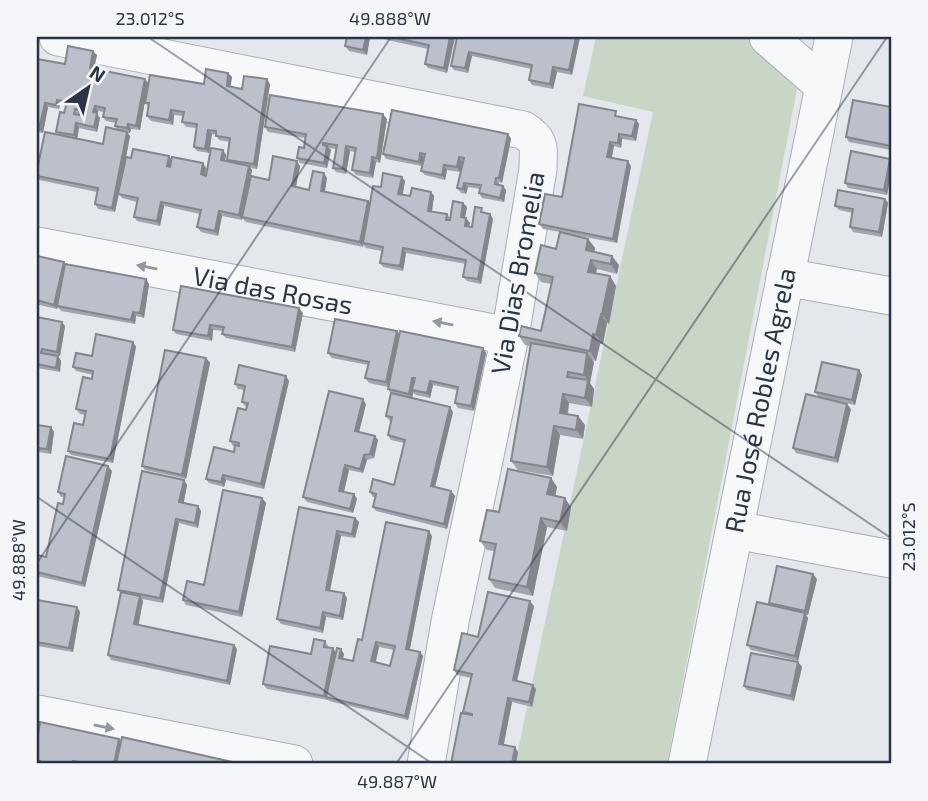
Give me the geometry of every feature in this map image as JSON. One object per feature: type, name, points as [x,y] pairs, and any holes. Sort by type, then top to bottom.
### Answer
[{"type":"street","name":"Via Dias Bromelia","points":[[58,37],[523,130],[533,137],[538,145],[537,169],[510,336],[450,622],[426,764]]},
{"type":"street","points":[[768,37],[824,86]]},
{"type":"street","name":"Rua José Robles Agrela","points":[[687,764],[834,37]]},
{"type":"street","name":"Via das Rosas","points":[[37,246],[510,336]]},
{"type":"street","points":[[785,277],[891,296]]},
{"type":"street","points":[[734,530],[891,559]]},
{"type":"street","points":[[37,714],[294,764]]},
{"type":"green space","points":[[596,37],[744,37],[774,60],[797,89],[667,764],[515,764],[653,112],[583,96]]},
{"type":"building","points":[[347,37],[366,37],[363,50],[345,46]]},
{"type":"building","points":[[391,37],[450,37],[444,68],[425,64],[429,45]]},
{"type":"building","points":[[457,37],[576,37],[569,70],[553,67],[550,84],[529,80],[532,65],[469,52],[465,68],[451,66]]},
{"type":"building","points":[[68,46],[93,51],[90,68],[145,79],[136,126],[115,126],[117,119],[103,117],[105,108],[95,106],[93,112],[97,113],[94,127],[76,123],[74,135],[56,132],[60,112],[64,113],[67,102],[57,100],[56,105],[45,103],[39,129],[37,128],[37,59],[65,64]]},
{"type":"building","points":[[206,69],[228,73],[227,86],[242,89],[244,76],[267,79],[254,164],[227,160],[230,138],[216,136],[216,131],[208,130],[205,149],[194,147],[197,124],[182,122],[184,112],[171,110],[169,120],[147,116],[149,103],[145,103],[150,75],[204,84]]},
{"type":"building","points":[[270,95],[383,114],[377,158],[372,157],[370,173],[352,170],[356,148],[346,146],[343,169],[333,168],[337,145],[323,143],[327,146],[324,163],[297,158],[299,147],[304,148],[306,134],[265,127]]},
{"type":"building","points":[[853,100],[891,107],[891,146],[846,137]]},
{"type":"building","points":[[579,104],[616,111],[615,116],[636,120],[632,136],[619,134],[618,143],[610,142],[607,157],[628,161],[613,239],[539,224],[545,194],[562,197]]},
{"type":"building","points":[[392,110],[508,134],[499,178],[496,178],[495,184],[503,186],[500,198],[479,193],[481,185],[464,183],[463,189],[457,188],[464,158],[459,157],[457,167],[444,165],[442,175],[421,171],[425,154],[420,153],[419,162],[383,154]]},
{"type":"building","points":[[106,127],[127,132],[112,208],[95,204],[98,188],[37,176],[45,132],[103,144]]},
{"type":"building","points":[[211,148],[223,150],[221,160],[249,166],[239,215],[219,211],[215,231],[197,227],[201,210],[161,202],[157,221],[134,217],[138,198],[118,194],[126,157],[131,158],[133,149],[169,156],[167,166],[170,167],[172,157],[203,163],[201,174],[206,176]]},
{"type":"building","points":[[851,151],[890,159],[884,190],[845,183]]},
{"type":"building","points":[[273,156],[297,161],[292,186],[309,190],[313,171],[324,173],[321,191],[368,201],[360,242],[242,217],[251,176],[269,180]]},
{"type":"building","points":[[383,173],[402,177],[398,194],[410,196],[412,188],[431,192],[428,211],[447,214],[446,220],[450,220],[453,201],[463,203],[461,217],[466,218],[465,226],[472,227],[475,207],[490,214],[478,279],[463,277],[466,260],[403,248],[400,266],[380,263],[383,247],[363,243],[373,186],[381,187]]},
{"type":"building","points":[[838,190],[885,199],[879,232],[850,227],[853,209],[835,206]]},
{"type":"building","points":[[560,232],[588,239],[586,250],[612,256],[611,264],[591,260],[588,272],[610,276],[590,351],[519,336],[521,326],[541,331],[553,277],[535,273],[541,245],[556,249]]},
{"type":"building","points":[[37,256],[64,262],[54,305],[37,300]]},
{"type":"building","points":[[65,264],[146,279],[140,313],[133,312],[131,320],[57,306]]},
{"type":"building","points":[[181,286],[299,308],[292,347],[222,334],[224,327],[210,325],[208,336],[173,330]]},
{"type":"building","points":[[37,317],[62,322],[57,352],[42,349],[41,353],[58,356],[56,368],[37,364]]},
{"type":"building","points":[[335,319],[397,331],[386,382],[365,378],[369,362],[328,353]]},
{"type":"building","points":[[400,331],[483,348],[471,406],[455,403],[458,387],[430,381],[427,393],[412,390],[415,378],[412,378],[409,394],[388,389]]},
{"type":"building","points":[[96,334],[133,342],[110,459],[68,451],[74,423],[83,425],[86,411],[76,409],[83,377],[92,379],[93,371],[73,367],[76,353],[92,356]]},
{"type":"building","points":[[531,343],[587,353],[584,375],[568,372],[567,377],[588,380],[585,398],[563,394],[560,413],[578,416],[576,430],[554,426],[547,467],[511,461]]},
{"type":"building","points":[[165,350],[206,358],[182,475],[142,466]]},
{"type":"building","points":[[822,362],[859,370],[852,400],[815,392]]},
{"type":"building","points":[[239,365],[286,376],[261,484],[223,475],[221,482],[206,479],[214,447],[234,452],[235,445],[239,446],[239,443],[230,441],[238,408],[246,410],[248,403],[242,402],[245,386],[235,384]]},
{"type":"building","points":[[329,391],[363,399],[355,431],[375,436],[370,454],[364,455],[360,469],[345,465],[339,491],[354,494],[350,509],[303,497]]},
{"type":"building","points":[[391,393],[450,407],[431,486],[451,491],[444,524],[373,507],[376,494],[370,492],[373,479],[394,485],[405,440],[388,435],[392,417],[386,416]]},
{"type":"building","points":[[806,394],[847,404],[835,458],[793,448]]},
{"type":"building","points":[[37,425],[51,427],[47,449],[37,448]]},
{"type":"building","points":[[66,456],[108,466],[82,583],[37,572],[37,555],[46,557],[58,503],[63,504],[65,494],[58,492]]},
{"type":"building","points":[[508,469],[551,478],[547,494],[565,498],[560,522],[541,518],[527,587],[489,579],[496,544],[480,541],[487,510],[499,512]]},
{"type":"building","points":[[142,471],[184,480],[179,502],[198,506],[195,523],[176,519],[160,598],[118,590]]},
{"type":"building","points":[[223,490],[262,498],[239,612],[183,600],[187,581],[204,585]]},
{"type":"building","points":[[299,507],[355,518],[352,534],[337,531],[326,590],[344,593],[340,616],[323,612],[320,628],[277,619]]},
{"type":"building","points":[[386,522],[429,531],[406,649],[420,652],[405,716],[326,697],[337,648],[341,649],[339,658],[353,661],[358,639],[362,640]],"holes":[[[376,642],[395,646],[390,666],[371,661]]]},
{"type":"building","points":[[777,566],[813,574],[805,611],[769,603]]},
{"type":"building","points":[[121,592],[140,596],[134,624],[234,645],[227,681],[108,655]]},
{"type":"building","points":[[488,592],[530,601],[513,680],[533,685],[529,702],[508,698],[499,744],[515,747],[512,764],[451,764],[461,713],[472,715],[463,712],[472,674],[454,670],[462,633],[478,637]]},
{"type":"building","points":[[37,600],[77,607],[69,648],[37,642]]},
{"type":"building","points":[[757,602],[805,613],[795,656],[747,645]]},
{"type":"building","points":[[314,639],[325,641],[324,647],[333,648],[324,696],[263,684],[270,646],[311,654]]},
{"type":"building","points":[[751,653],[798,662],[791,696],[744,686]]},
{"type":"building","points":[[40,722],[119,739],[114,764],[81,764],[73,761],[72,764],[40,764],[37,760],[37,740]]},
{"type":"building","points":[[122,737],[241,764],[116,764]]}]
